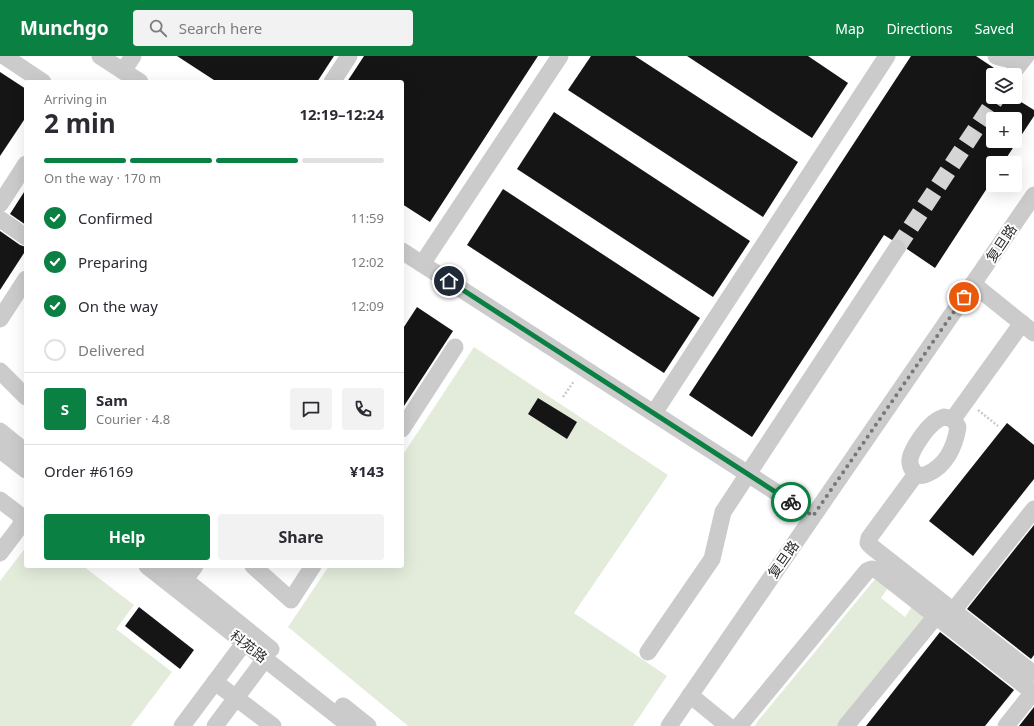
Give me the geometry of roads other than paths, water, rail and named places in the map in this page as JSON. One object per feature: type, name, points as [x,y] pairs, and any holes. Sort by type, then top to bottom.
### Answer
[{"type":"street","points":[[4,56],[40,80]]},
{"type":"street","points":[[100,56],[137,80]]},
{"type":"street","points":[[123,71],[133,56]]},
{"type":"street","points":[[333,80],[349,56]]},
{"type":"street","points":[[422,264],[560,56]]},
{"type":"street","points":[[654,413],[887,56]]},
{"type":"street","points":[[996,56],[1007,59],[1021,56]]},
{"type":"street","points":[[1017,68],[1026,56]]},
{"type":"street","points":[[0,204],[24,167]]},
{"type":"street","name":"复旦路","points":[[669,726],[1034,195]]},
{"type":"street","points":[[0,219],[24,236]]},
{"type":"street","points":[[648,652],[712,559],[723,512],[897,248]]},
{"type":"street","points":[[404,252],[813,516]]},
{"type":"street","points":[[0,319],[24,282]]},
{"type":"street","points":[[953,419],[966,401],[1028,328],[973,284]]},
{"type":"street","points":[[404,426],[455,347]]},
{"type":"street","points":[[0,371],[24,395]]},
{"type":"street","points":[[944,417],[953,419],[958,427],[957,437],[952,450],[934,471],[923,476],[916,474],[911,468],[910,460],[923,435],[936,421],[944,417]]},
{"type":"street","points":[[0,431],[24,450]]},
{"type":"street","points":[[0,450],[24,468]]},
{"type":"street","points":[[916,474],[869,538],[868,542],[872,547],[953,611],[1034,673]]},
{"type":"street","points":[[0,500],[21,516],[21,525],[0,553]]},
{"type":"street","points":[[953,611],[1034,510]]},
{"type":"street","name":"科苑路","points":[[150,568],[350,726]]},
{"type":"street","name":"科苑路","points":[[170,568],[368,726]]},
{"type":"street","points":[[184,580],[193,568]]},
{"type":"street","points":[[255,568],[291,600],[312,568]]},
{"type":"street","points":[[739,726],[867,570],[872,569],[877,570],[1033,693],[1006,726]]},
{"type":"street","points":[[846,726],[936,616]]},
{"type":"street","points":[[182,726],[244,643]]},
{"type":"street","points":[[215,726],[265,659]]},
{"type":"street","points":[[215,682],[273,726]]},
{"type":"street","points":[[690,695],[728,726]]},
{"type":"tunnel","points":[[897,248],[992,104]]}]
